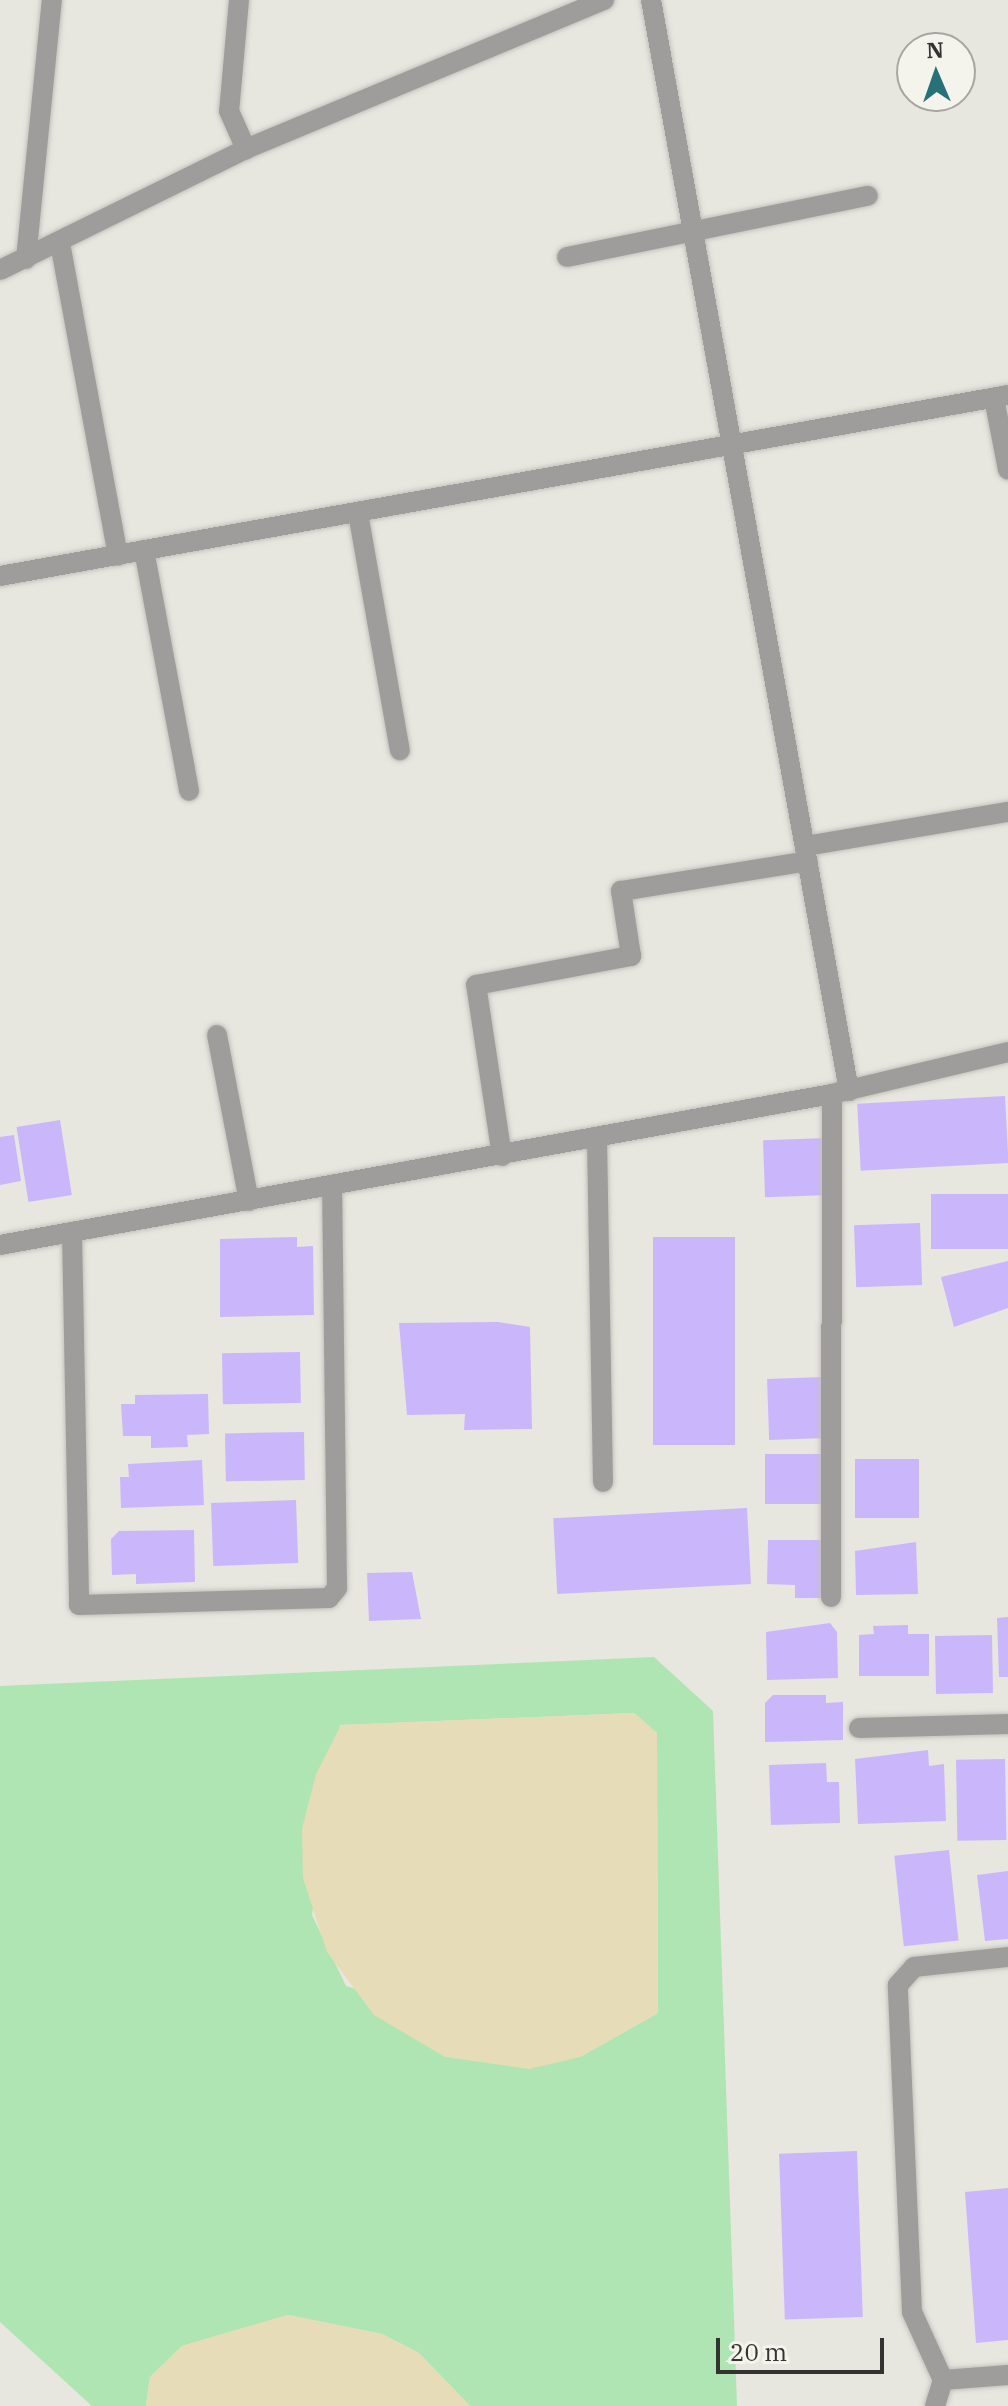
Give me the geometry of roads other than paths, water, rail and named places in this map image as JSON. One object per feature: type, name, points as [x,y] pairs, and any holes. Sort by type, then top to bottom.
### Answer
[{"type":"street","points":[[26,259],[52,0]]},
{"type":"street","points":[[239,0],[229,111],[246,149]]},
{"type":"street","points":[[0,270],[246,149],[569,8],[604,0]]},
{"type":"street","points":[[651,0],[807,853],[840,1093],[831,1597]]},
{"type":"street","points":[[567,257],[868,196]]},
{"type":"street","points":[[60,243],[118,556]]},
{"type":"street","points":[[0,576],[1001,397],[1008,470]]},
{"type":"street","points":[[358,513],[400,750]]},
{"type":"street","points":[[144,550],[189,791]]},
{"type":"street","points":[[502,1156],[476,985],[631,956],[621,891],[1008,812]]},
{"type":"street","points":[[217,1035],[249,1201]]},
{"type":"street","points":[[0,1245],[840,1093],[1008,1052]]},
{"type":"street","points":[[597,1139],[603,1482]]},
{"type":"street","points":[[72,1232],[79,1605],[329,1598],[337,1588],[332,1187]]},
{"type":"street","points":[[859,1728],[1008,1724]]},
{"type":"street","points":[[935,2406],[943,2380],[912,2312],[898,1985],[914,1967],[1008,1957]]},
{"type":"street","points":[[943,2380],[1008,2375]]}]
